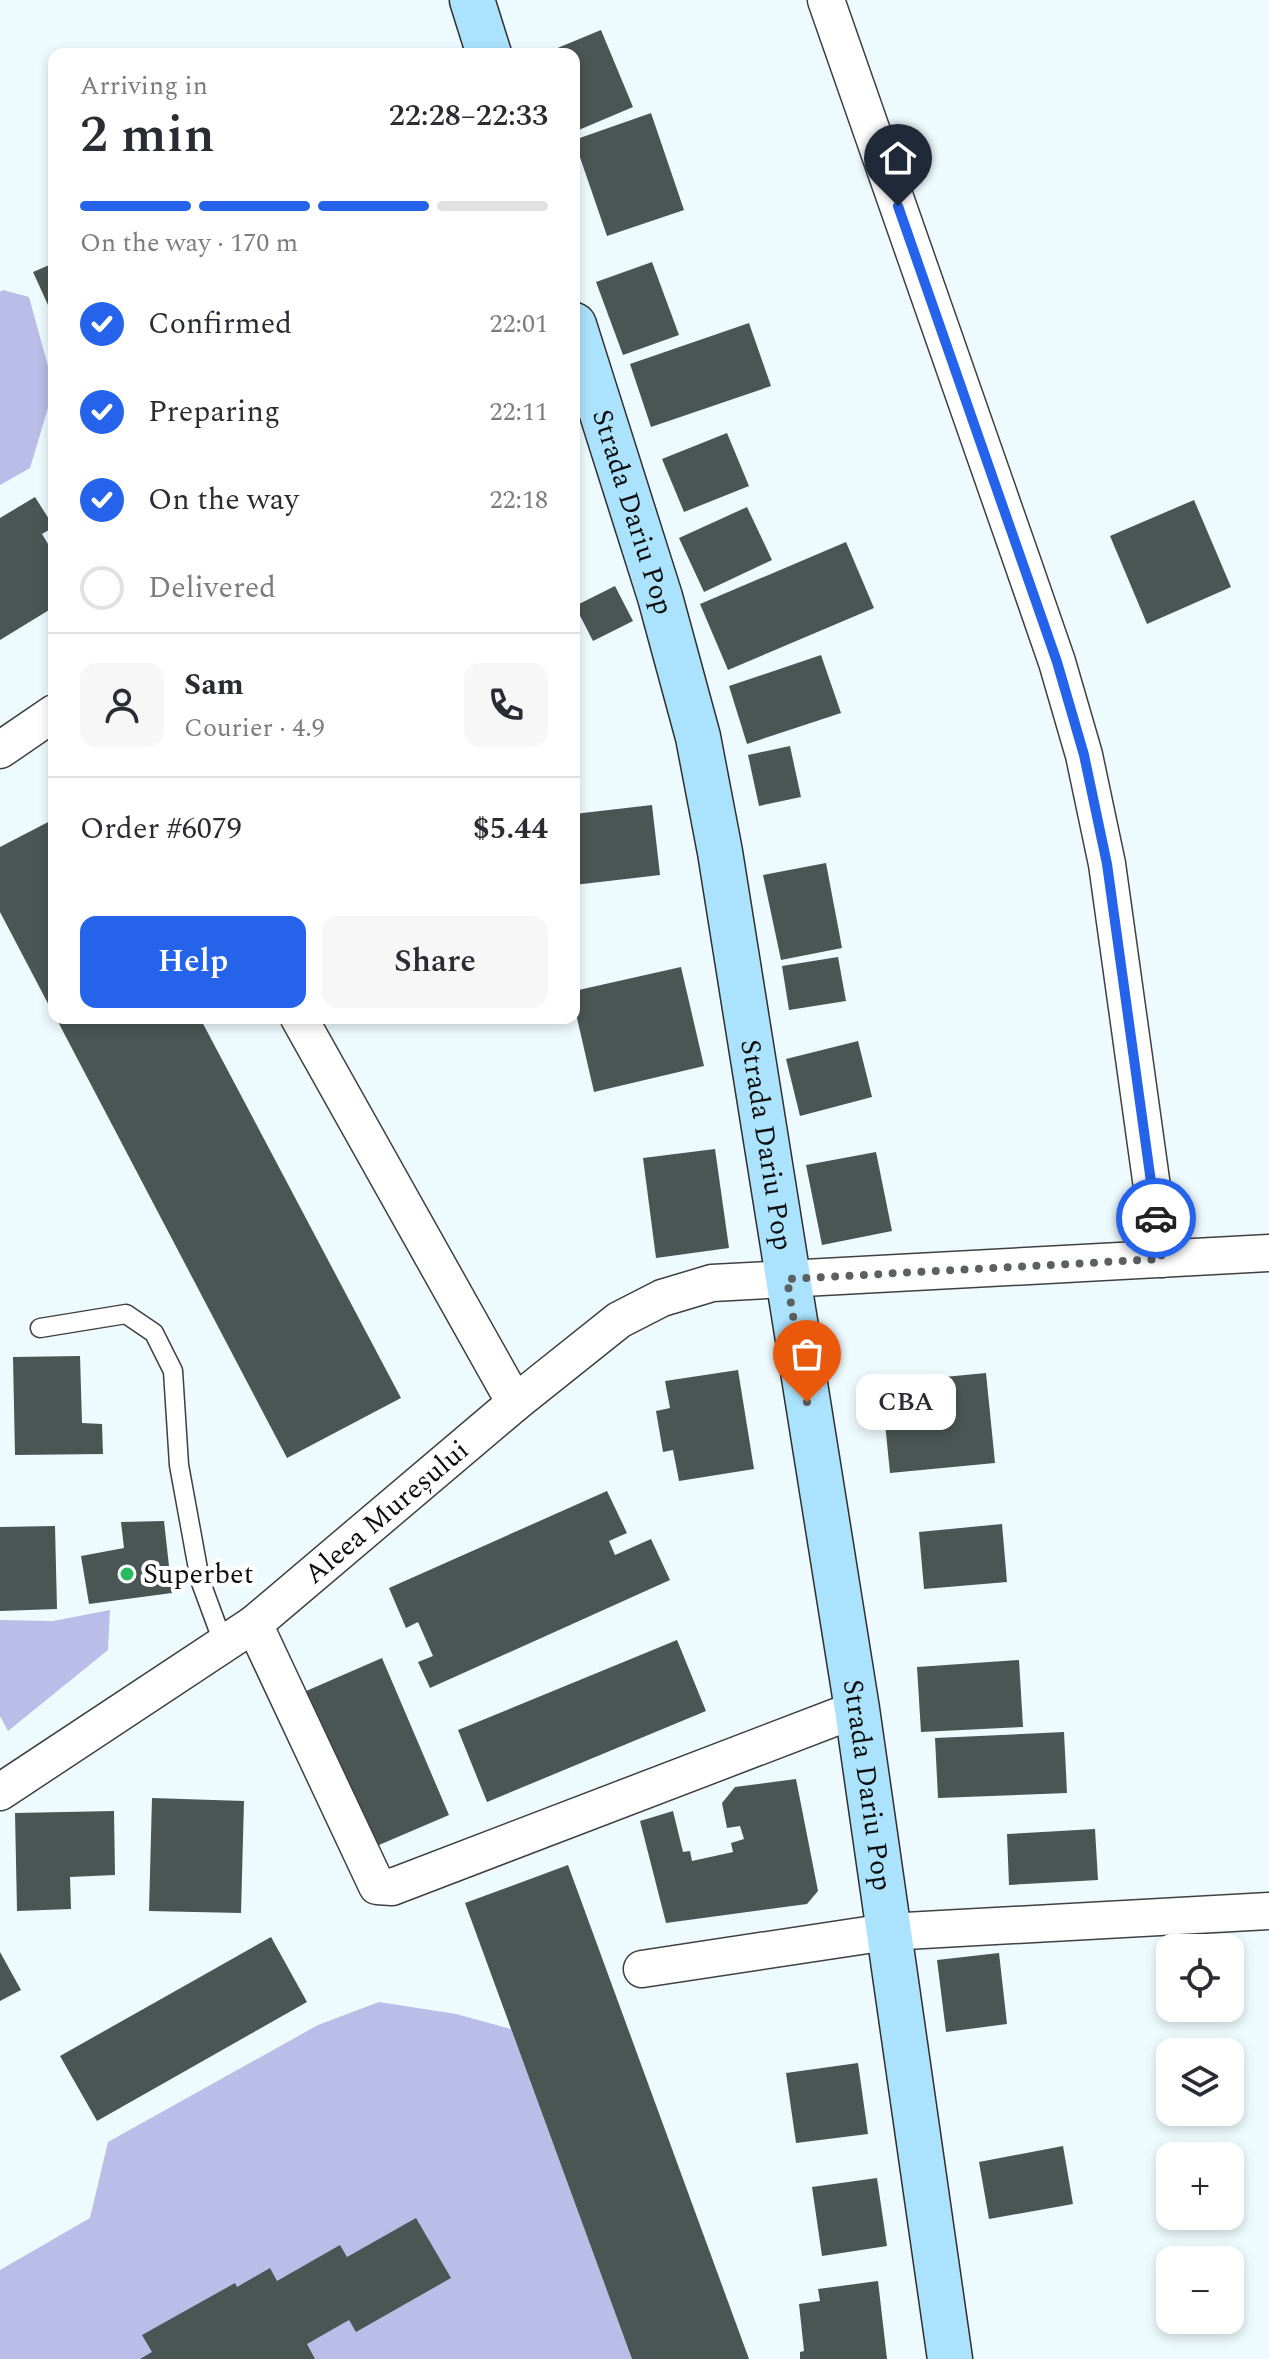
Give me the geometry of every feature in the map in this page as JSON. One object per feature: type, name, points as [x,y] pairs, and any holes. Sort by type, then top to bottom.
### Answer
[{"type":"street","points":[[472,0],[487,48]]},
{"type":"street","points":[[826,0],[1031,588],[1084,755],[1107,864],[1162,1259]]},
{"type":"street","name":"Strada Dariu Pop","points":[[580,344],[660,597],[698,737],[720,852],[857,1709],[950,2359]]},
{"type":"street","points":[[0,750],[48,717]]},
{"type":"street","points":[[302,1024],[515,1403]]},
{"type":"street","name":"Aleea Mureșului","points":[[0,1792],[254,1624],[515,1403],[619,1320],[662,1298],[712,1283],[1269,1253]]},
{"type":"street","points":[[254,1624],[377,1886],[392,1887],[857,1709]]},
{"type":"street","points":[[642,1969],[887,1932],[1269,1911]]},
{"type":"lane","points":[[40,1328],[126,1314],[154,1333],[173,1371],[179,1465],[200,1580],[224,1645]]},
{"type":"shaded area","points":[[3,290],[29,297],[48,366],[48,408],[30,468],[0,485],[0,292]]},
{"type":"shaded area","points":[[110,1610],[108,1650],[8,1731],[0,1716],[0,1620],[53,1621]]},
{"type":"shaded area","points":[[379,2002],[456,2014],[511,2029],[632,2359],[0,2359],[0,2270],[90,2218],[108,2142],[318,2025]]},
{"type":"building","points":[[601,30],[633,107],[580,129],[580,48],[558,48]]},
{"type":"building","points":[[651,113],[684,210],[607,236],[580,157],[580,138]]},
{"type":"building","points":[[652,262],[679,335],[623,355],[596,282]]},
{"type":"building","points":[[48,266],[48,305],[33,272]]},
{"type":"building","points":[[749,323],[771,386],[651,427],[630,364]]},
{"type":"building","points":[[727,433],[749,486],[684,512],[662,459]]},
{"type":"building","points":[[35,497],[48,518],[48,530],[42,534],[48,544],[48,611],[0,640],[0,518]]},
{"type":"building","points":[[1194,500],[1231,587],[1147,624],[1110,536]]},
{"type":"building","points":[[747,507],[772,560],[704,592],[679,538]]},
{"type":"building","points":[[846,542],[874,608],[728,670],[700,604]]},
{"type":"building","points":[[615,586],[633,621],[593,641],[580,616],[580,604]]},
{"type":"building","points":[[821,655],[841,713],[747,744],[729,686]]},
{"type":"building","points":[[790,746],[801,797],[759,806],[748,755]]},
{"type":"building","points":[[652,805],[660,875],[580,884],[580,813]]},
{"type":"building","points":[[48,822],[48,1004],[0,912],[0,847]]},
{"type":"building","points":[[826,863],[842,948],[781,960],[763,875]]},
{"type":"building","points":[[838,957],[846,1001],[789,1010],[782,966]]},
{"type":"building","points":[[681,967],[704,1066],[594,1092],[578,1024],[580,990]]},
{"type":"building","points":[[59,1024],[203,1024],[401,1398],[287,1458]]},
{"type":"building","points":[[858,1041],[872,1097],[800,1116],[786,1059]]},
{"type":"building","points":[[715,1149],[729,1248],[656,1258],[643,1158]]},
{"type":"building","points":[[876,1152],[892,1231],[822,1245],[806,1165]]},
{"type":"building","points":[[80,1356],[82,1423],[102,1424],[103,1454],[15,1455],[13,1357]]},
{"type":"building","points":[[738,1370],[754,1469],[679,1481],[673,1450],[663,1452],[656,1411],[670,1408],[665,1381]]},
{"type":"building","points":[[986,1373],[995,1463],[890,1473],[881,1383]]},
{"type":"building","points":[[607,1491],[627,1533],[609,1541],[615,1555],[651,1539],[670,1580],[430,1688],[418,1662],[433,1656],[418,1622],[406,1628],[389,1588]]},
{"type":"building","name":"Superbet","points":[[164,1521],[172,1593],[89,1604],[81,1556],[124,1548],[121,1522]]},
{"type":"building","points":[[1002,1524],[1007,1582],[924,1589],[919,1532]]},
{"type":"building","points":[[55,1526],[57,1609],[0,1611],[0,1527]]},
{"type":"building","points":[[677,1640],[706,1711],[487,1802],[458,1730]]},
{"type":"building","points":[[382,1658],[449,1815],[365,1851],[297,1695]]},
{"type":"building","points":[[1019,1660],[1023,1727],[921,1732],[917,1667]]},
{"type":"building","points":[[1064,1732],[1067,1793],[938,1798],[935,1738]]},
{"type":"building","points":[[796,1779],[818,1891],[807,1904],[666,1923],[640,1821],[673,1811],[683,1852],[690,1851],[692,1861],[733,1852],[731,1843],[744,1839],[740,1826],[727,1828],[722,1803],[735,1787]]},
{"type":"building","points":[[152,1798],[244,1801],[241,1913],[149,1911]]},
{"type":"building","points":[[114,1811],[115,1875],[70,1877],[71,1909],[17,1911],[15,1813]]},
{"type":"building","points":[[1095,1829],[1098,1880],[1009,1885],[1007,1834]]},
{"type":"building","points":[[568,1865],[749,2359],[632,2359],[465,1903]]},
{"type":"building","points":[[271,1937],[307,2002],[97,2121],[60,2056]]},
{"type":"building","points":[[0,1952],[21,1990],[0,2001]]},
{"type":"building","points":[[999,1953],[1007,2024],[946,2032],[937,1960]]},
{"type":"building","points":[[858,2063],[868,2134],[796,2143],[786,2073]]},
{"type":"building","points":[[1063,2146],[1073,2204],[989,2219],[979,2162]]},
{"type":"building","points":[[877,2178],[887,2246],[822,2256],[812,2187]]},
{"type":"building","points":[[416,2218],[451,2278],[356,2332],[349,2320],[307,2344],[315,2359],[140,2359],[152,2352],[142,2335],[235,2283],[237,2287],[270,2268],[277,2281],[340,2245],[347,2257]]},
{"type":"building","points":[[878,2281],[887,2359],[800,2359],[800,2352],[804,2351],[799,2304],[820,2301],[818,2289]]},
{"type":"way so far","points":[[807,1402],[787,1279],[1162,1259],[1156,1218]]},
{"type":"place","name":"CBA","points":[[807,1402]]},
{"type":"place","name":"Superbet","points":[[127,1574]]},
{"type":"route","points":[[898,206],[1057,662],[1084,755],[1107,864],[1156,1218]]}]
